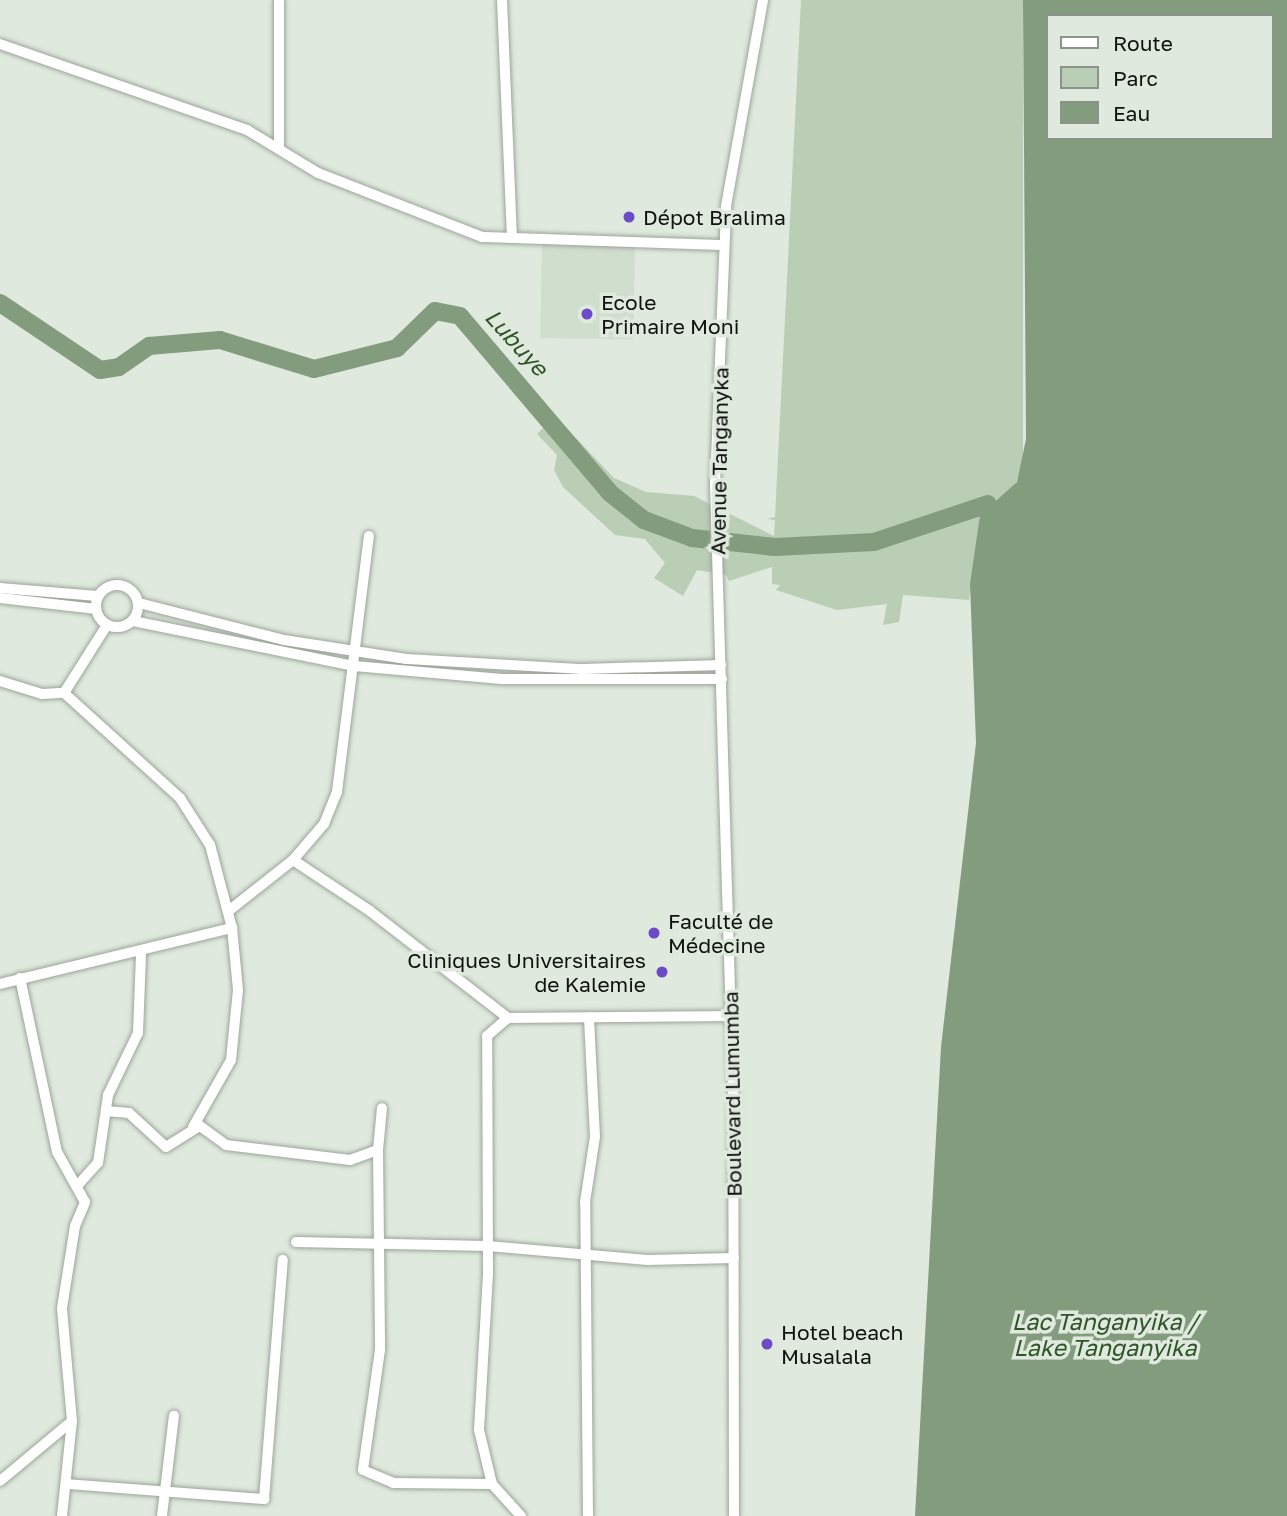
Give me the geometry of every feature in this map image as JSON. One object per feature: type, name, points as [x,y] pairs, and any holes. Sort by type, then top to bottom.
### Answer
[{"type":"street","points":[[279,0],[279,148]]},
{"type":"street","points":[[502,0],[512,238]]},
{"type":"street","name":"Avenue Tanganyka","points":[[722,672],[715,485],[723,245],[763,0]]},
{"type":"street","points":[[0,44],[247,130],[318,173],[425,218],[482,237],[723,245]]},
{"type":"street","points":[[231,909],[293,860],[324,824],[337,792],[369,536]]},
{"type":"street","points":[[0,588],[98,596],[123,584],[139,603],[255,634],[356,652],[541,668],[722,672]]},
{"type":"street","points":[[98,596],[96,609],[107,625]]},
{"type":"street","points":[[0,598],[96,609]]},
{"type":"street","points":[[133,621],[139,603]]},
{"type":"street","points":[[64,693],[107,625],[133,621],[354,666],[504,679],[722,672]]},
{"type":"street","name":"Boulevard Lumumba","points":[[722,672],[731,1016],[734,1516]]},
{"type":"street","points":[[0,681],[42,694],[64,693],[180,798],[209,845],[231,909],[238,990],[230,1060],[193,1128],[166,1147],[129,1113],[106,1111]]},
{"type":"street","points":[[293,860],[370,911],[508,1018]]},
{"type":"street","points":[[0,984],[141,955],[232,928]]},
{"type":"street","points":[[77,1186],[98,1163],[106,1111],[120,1062],[138,1033],[141,955]]},
{"type":"street","points":[[20,978],[42,1061],[51,1132],[85,1202],[75,1226],[62,1308],[72,1421],[62,1516]]},
{"type":"street","points":[[521,1516],[492,1484],[479,1430],[488,1246],[486,1045],[493,1027],[508,1018],[731,1016]]},
{"type":"street","points":[[588,1516],[588,1254],[585,1202],[595,1148],[589,1017]]},
{"type":"street","points":[[382,1108],[377,1150],[380,1350],[363,1470],[393,1483],[492,1484]]},
{"type":"street","points":[[193,1128],[207,1129],[226,1145],[315,1158],[350,1160],[377,1150]]},
{"type":"street","points":[[296,1241],[379,1248],[488,1246],[588,1254],[734,1258]]},
{"type":"street","points":[[67,1484],[163,1489],[264,1499],[283,1260]]},
{"type":"street","points":[[162,1516],[163,1489],[174,1416]]},
{"type":"street","points":[[0,1481],[72,1421]]},
{"type":"shaded area","name":"Ecole Primaire Moni","points":[[542,243],[635,245],[633,340],[540,338]]},
{"type":"green space","points":[[801,0],[1023,0],[1023,470],[1013,488],[980,515],[969,600],[903,595],[899,622],[883,625],[887,604],[837,610],[776,590],[780,585],[772,584],[772,567],[729,581],[726,575],[697,570],[683,596],[654,578],[665,563],[645,539],[615,535],[563,487],[554,470],[557,455],[537,434],[555,416],[614,478],[646,492],[694,496],[774,536],[775,520],[767,519],[775,517]]},
{"type":"water","name":"Lac Tanganyika / Lake Tanganyika","points":[[1023,0],[1287,0],[1287,1516],[915,1516],[941,1047],[976,743],[970,584],[980,515],[1017,482],[1026,439]]},
{"type":"waterway","name":"Lubuye","points":[[0,303],[100,370],[119,367],[149,346],[220,340],[314,369],[397,348],[435,311],[460,316],[610,493],[644,520],[692,538],[775,547],[874,542],[988,504]]},
{"type":"place","name":"Dépot Bralima","points":[[629,217]]},
{"type":"place","name":"Ecole Primaire Moni","points":[[587,314]]},
{"type":"place","name":"Faculté de Médecine","points":[[654,933]]},
{"type":"place","name":"Cliniques Universitaires de Kalemie","points":[[662,972]]},
{"type":"place","name":"Hotel beach Musalala","points":[[767,1344]]}]
